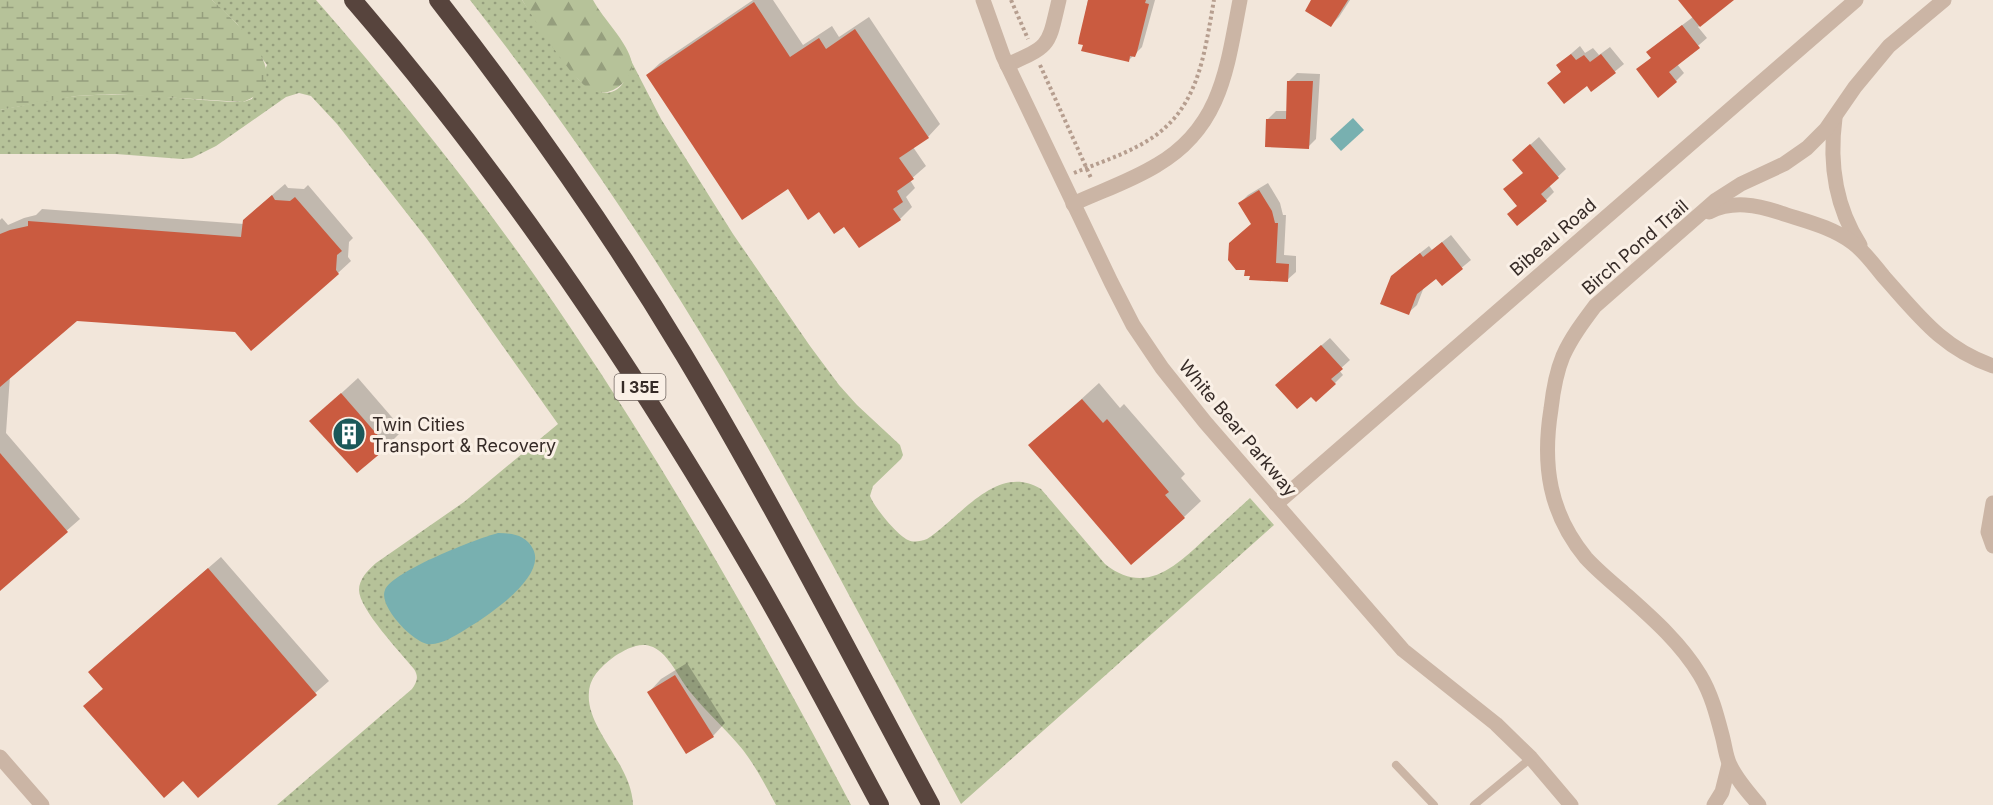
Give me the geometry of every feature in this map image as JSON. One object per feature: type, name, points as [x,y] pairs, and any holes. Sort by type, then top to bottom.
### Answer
[{"type":"highway","name":"I 35E","points":[[438,0],[508,90],[564,170],[678,345],[749,468],[931,805]]},
{"type":"highway","name":"I 35E","points":[[354,2],[493,176],[568,280],[640,388],[753,573],[880,805]]},
{"type":"street","name":"White Bear Parkway","points":[[982,0],[1007,65],[1111,282],[1146,344],[1186,398],[1403,650],[1496,724],[1531,758],[1571,805]]},
{"type":"street","points":[[1007,65],[1034,53],[1046,44],[1052,31],[1059,0]]},
{"type":"street","points":[[1074,204],[1158,165],[1179,150],[1198,131],[1210,114],[1222,83],[1240,0]]},
{"type":"street","name":"Bibeau Road","points":[[1276,504],[1856,0]]},
{"type":"street","name":"Birch Pond Trail","points":[[1729,764],[1714,704],[1700,675],[1660,624],[1587,559],[1571,538],[1557,511],[1549,481],[1546,453],[1546,435],[1555,380],[1563,356],[1579,327],[1595,306],[1725,195],[1741,184],[1784,164],[1808,148],[1836,117],[1855,87],[1888,46],[1944,0]]},
{"type":"street","name":"Birch Pond Trail","points":[[1836,117],[1832,139],[1833,170],[1839,201],[1851,230],[1866,255]]},
{"type":"street","points":[[1694,221],[1720,208],[1749,204],[1836,232],[1866,255],[1929,327],[1950,345],[1974,359],[1993,366]]},
{"type":"street","points":[[1993,503],[1988,532],[1993,546]]},
{"type":"street","points":[[0,757],[42,805]]},
{"type":"street","points":[[1714,805],[1722,792],[1729,764]]},
{"type":"street","points":[[1729,764],[1740,783],[1759,805]]},
{"type":"lane","points":[[1474,805],[1531,758]]},
{"type":"lane","points":[[1396,765],[1434,805]]},
{"type":"path","points":[[1011,0],[1026,35]]},
{"type":"path","points":[[1041,67],[1087,168],[1100,163],[1146,141],[1163,130],[1180,114],[1195,84],[1214,0]]},
{"type":"green space","points":[[0,0],[212,0],[236,23],[259,51],[265,66],[266,80],[259,92],[243,102],[112,94],[76,96],[0,110]]},
{"type":"green space","points":[[212,0],[316,0],[448,159],[541,284],[646,443],[785,682],[851,805],[776,805],[743,750],[691,693],[664,656],[653,647],[643,645],[624,651],[606,663],[592,681],[589,692],[594,719],[625,775],[631,790],[633,805],[277,805],[412,689],[416,682],[414,669],[373,619],[361,598],[359,586],[365,575],[376,563],[464,502],[558,424],[427,239],[337,124],[311,96],[299,93],[286,97],[216,146],[192,158],[116,154],[0,154],[0,110],[77,96],[97,95],[136,95],[233,102],[252,99],[267,65],[237,24]]},
{"type":"green space","points":[[470,0],[522,0],[578,79],[594,90],[607,93],[618,88],[626,78],[631,60],[661,119],[733,234],[810,346],[857,405],[900,445],[903,455],[901,459],[873,486],[870,496],[886,520],[903,537],[913,541],[927,539],[980,496],[994,487],[1009,482],[1025,483],[1041,489],[1105,564],[1133,578],[1146,578],[1171,568],[1250,498],[1274,525],[961,804],[791,488],[682,303],[580,148]]},
{"type":"green space","points":[[522,0],[593,0],[630,55],[632,66],[627,79],[609,92],[593,91],[584,85],[565,64]]},
{"type":"water","points":[[1353,118],[1364,130],[1341,151],[1330,139]]},
{"type":"water","points":[[498,533],[518,536],[527,541],[533,549],[535,561],[530,574],[520,588],[490,613],[460,633],[436,644],[427,644],[405,630],[386,605],[385,590],[391,582],[418,565]]},
{"type":"building","points":[[1088,0],[1146,0],[1145,3],[1149,4],[1137,52],[1135,57],[1130,56],[1129,62],[1081,51],[1083,45],[1078,44]]},
{"type":"building","points":[[1311,0],[1348,0],[1331,27],[1305,11]]},
{"type":"building","points":[[1678,0],[1734,0],[1700,27]]},
{"type":"building","points":[[754,2],[790,57],[819,38],[826,49],[855,29],[929,138],[899,158],[914,179],[897,191],[903,202],[893,209],[901,220],[859,248],[844,227],[834,234],[819,212],[808,220],[788,189],[742,220],[646,75]]},
{"type":"building","points":[[1682,25],[1700,48],[1669,72],[1677,82],[1658,98],[1636,69],[1651,58],[1646,52]]},
{"type":"building","points":[[1571,54],[1576,60],[1584,55],[1590,62],[1601,54],[1616,73],[1591,92],[1587,86],[1564,104],[1547,83],[1561,72],[1556,65]]},
{"type":"building","points":[[1287,81],[1313,81],[1309,149],[1265,147],[1266,119],[1286,119]]},
{"type":"building","points":[[1530,144],[1559,178],[1541,194],[1547,201],[1517,226],[1507,214],[1517,206],[1503,189],[1523,173],[1512,160]]},
{"type":"building","points":[[1259,190],[1272,211],[1275,223],[1278,223],[1276,263],[1289,264],[1288,282],[1249,280],[1250,276],[1244,276],[1245,270],[1236,270],[1228,260],[1229,243],[1251,224],[1238,203]]},
{"type":"building","points":[[272,195],[275,200],[290,201],[295,197],[342,251],[337,255],[336,270],[339,274],[251,351],[235,332],[77,321],[0,387],[0,234],[28,226],[28,221],[241,237],[243,220]]},
{"type":"building","points":[[1442,242],[1463,269],[1442,286],[1436,279],[1417,294],[1409,315],[1380,304],[1391,276],[1420,253],[1423,257]]},
{"type":"building","points":[[1321,345],[1343,369],[1331,379],[1336,384],[1316,402],[1311,397],[1297,409],[1275,385]]},
{"type":"building","name":"Twin Cities Transport & Recovery","points":[[341,393],[388,447],[357,473],[309,421]]},
{"type":"building","points":[[1082,399],[1103,423],[1107,419],[1169,492],[1165,495],[1185,518],[1131,565],[1028,445]]},
{"type":"building","points":[[0,453],[68,532],[0,591]]},
{"type":"building","points":[[208,568],[317,695],[198,798],[183,781],[164,798],[83,706],[103,689],[88,672]]},
{"type":"building","points":[[675,675],[714,737],[686,754],[647,692]]},
{"type":"place","name":"Twin Cities Transport & Recovery","points":[[349,434]]}]
